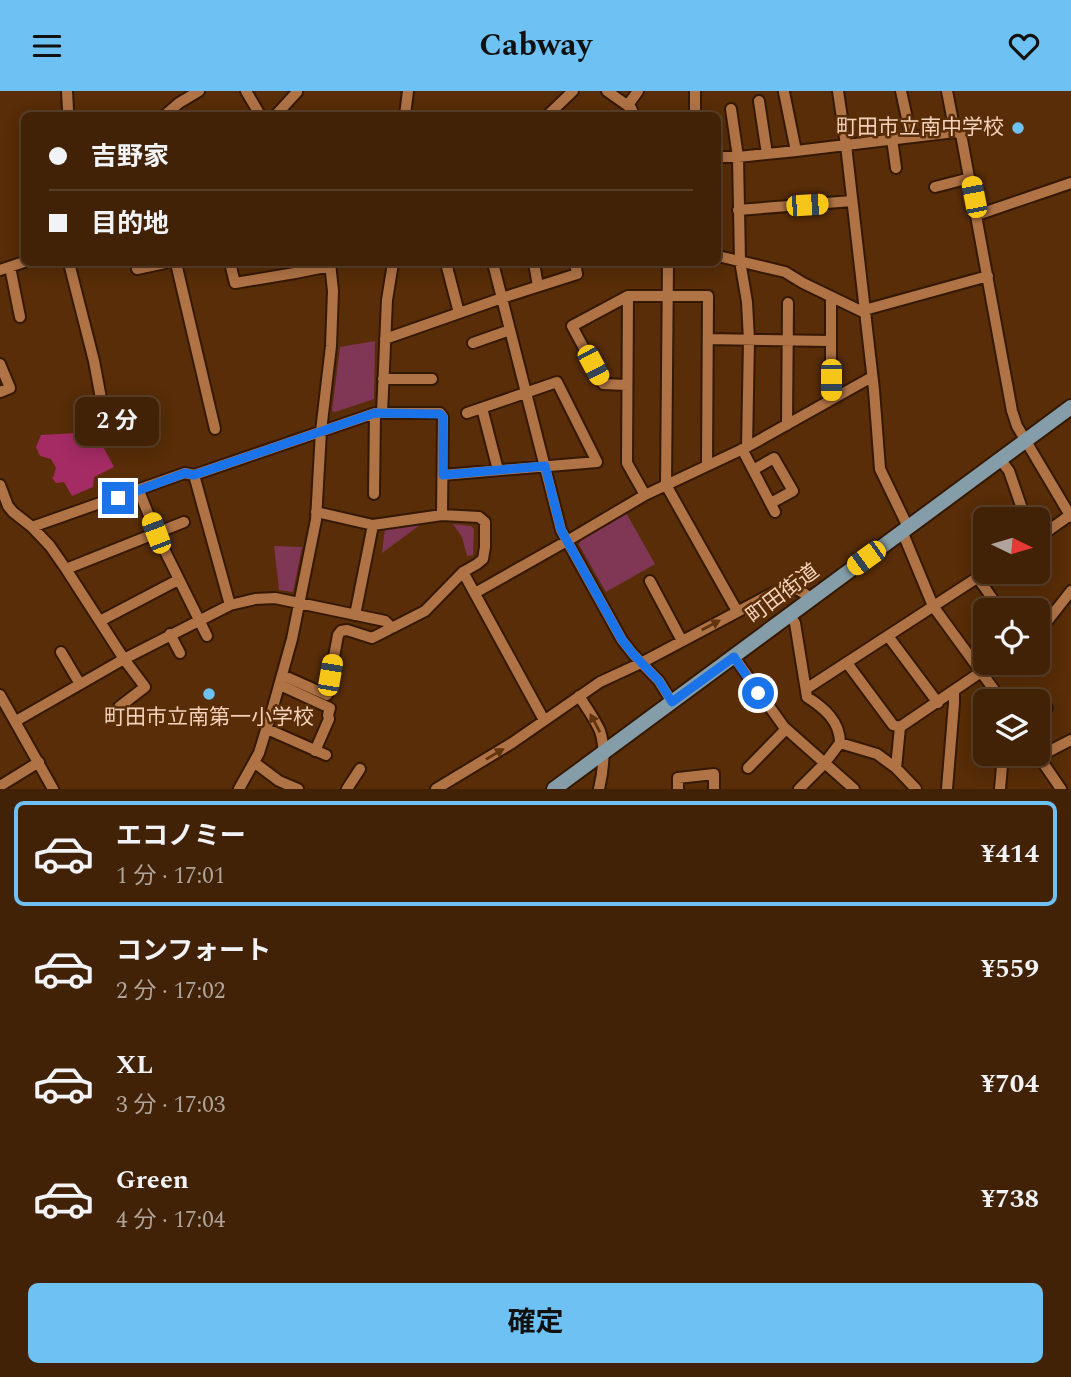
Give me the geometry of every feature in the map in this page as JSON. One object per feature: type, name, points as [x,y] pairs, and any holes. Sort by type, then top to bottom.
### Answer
[{"type":"main road","name":"町田街道","points":[[554,789],[1071,407]]},
{"type":"street","points":[[67,91],[68,110]]},
{"type":"street","points":[[168,112],[199,91]]},
{"type":"street","points":[[405,112],[408,91]]},
{"type":"street","points":[[551,112],[573,91]]},
{"type":"street","points":[[607,91],[631,110],[638,91]]},
{"type":"street","points":[[695,91],[695,112]]},
{"type":"street","points":[[838,91],[872,377],[880,469],[933,607],[973,656]]},
{"type":"street","points":[[901,91],[911,137]]},
{"type":"street","points":[[947,91],[955,132]]},
{"type":"street","points":[[279,112],[297,92]]},
{"type":"street","points":[[251,94],[259,112]]},
{"type":"street","points":[[789,98],[796,151]]},
{"type":"street","points":[[759,101],[767,154]]},
{"type":"street","points":[[731,109],[738,157],[740,261],[747,302],[749,340],[744,448],[753,470],[773,508],[793,491],[774,458],[753,470]]},
{"type":"street","points":[[721,157],[955,132],[961,134],[1017,426],[1070,516],[1050,529]]},
{"type":"street","points":[[892,139],[895,168]]},
{"type":"street","points":[[935,187],[970,178]]},
{"type":"street","points":[[977,215],[1071,183]]},
{"type":"street","points":[[738,210],[852,201]]},
{"type":"street","points":[[721,256],[785,272],[803,283],[864,310],[988,276]]},
{"type":"street","points":[[70,266],[94,361],[106,425]]},
{"type":"street","points":[[137,269],[151,266]]},
{"type":"street","points":[[177,266],[215,429]]},
{"type":"street","points":[[231,266],[235,283],[312,266]]},
{"type":"street","points":[[239,789],[255,762],[267,729],[292,639],[316,520],[321,431],[331,346],[333,291],[330,266]]},
{"type":"street","points":[[374,494],[387,300],[393,266]]},
{"type":"street","points":[[447,266],[459,313]]},
{"type":"street","points":[[494,266],[561,530],[622,640],[659,681],[672,702]]},
{"type":"street","points":[[535,266],[538,286]]},
{"type":"street","points":[[385,339],[577,274],[576,266]]},
{"type":"street","points":[[668,266],[666,485],[737,611]]},
{"type":"street","points":[[5,268],[20,317]]},
{"type":"street","points":[[628,296],[627,463],[645,495]]},
{"type":"street","points":[[627,385],[603,384],[572,325],[628,296],[708,296],[707,465]]},
{"type":"street","points":[[831,296],[831,399]]},
{"type":"street","points":[[787,425],[788,303]]},
{"type":"street","points":[[473,343],[510,330]]},
{"type":"street","points":[[708,339],[831,341]]},
{"type":"street","points":[[0,364],[10,388],[0,392]]},
{"type":"street","points":[[475,593],[645,495],[744,448],[872,377]]},
{"type":"street","points":[[383,379],[432,379]]},
{"type":"street","points":[[443,475],[597,462],[557,382],[467,413]]},
{"type":"street","points":[[482,408],[498,470]]},
{"type":"street","points":[[32,527],[185,473],[194,475],[378,413],[440,414],[443,417],[442,515]]},
{"type":"street","points":[[1000,459],[1009,471],[1021,507]]},
{"type":"street","points":[[194,475],[230,605]]},
{"type":"street","points":[[0,485],[8,506],[50,546],[145,687],[119,707]]},
{"type":"street","points":[[139,491],[178,580],[207,636]]},
{"type":"street","points":[[281,680],[327,695],[341,631],[372,638],[392,628],[425,611],[463,572],[483,559],[485,522],[479,517],[442,515],[373,526],[316,512]]},
{"type":"street","points":[[66,569],[184,522]]},
{"type":"street","points":[[355,615],[373,526]]},
{"type":"street","points":[[463,572],[544,720]]},
{"type":"street","points":[[100,621],[178,580]]},
{"type":"street","points":[[650,581],[682,641]]},
{"type":"street","points":[[806,689],[973,581]]},
{"type":"street","points":[[436,789],[512,743],[600,683],[737,611],[785,588],[795,588],[811,598]]},
{"type":"street","points":[[1050,618],[1071,591]]},
{"type":"street","points":[[16,721],[170,634],[230,605],[275,598],[385,621],[392,628]]},
{"type":"street","points":[[789,614],[795,623],[807,697],[836,722],[840,734],[840,743],[799,789]]},
{"type":"street","points":[[170,634],[180,653]]},
{"type":"street","points":[[888,636],[938,703]]},
{"type":"street","points":[[61,652],[80,684]]},
{"type":"street","points":[[734,657],[786,729],[854,789]]},
{"type":"street","points":[[847,663],[893,725],[900,727],[954,692],[975,675]]},
{"type":"street","points":[[267,729],[321,753],[330,708],[281,680]]},
{"type":"street","points":[[947,789],[954,692]]},
{"type":"street","points":[[0,695],[53,789]]},
{"type":"street","points":[[579,696],[600,731],[603,772],[598,789]]},
{"type":"street","points":[[896,768],[900,727]]},
{"type":"street","points":[[748,768],[786,729]]},
{"type":"street","points":[[1050,750],[1071,740]]},
{"type":"street","points":[[840,743],[877,754],[896,768],[916,789]]},
{"type":"street","points":[[0,786],[39,762]]},
{"type":"street","points":[[255,762],[279,781],[298,789]]},
{"type":"street","points":[[1000,789],[1002,766]]},
{"type":"street","points":[[1043,766],[1051,783],[1061,789]]},
{"type":"street","points":[[347,789],[360,769]]},
{"type":"street","points":[[678,789],[678,778],[714,774],[714,789]]},
{"type":"shaded area","points":[[375,341],[374,399],[332,411],[340,347]]},
{"type":"shaded area","points":[[76,433],[99,439],[114,467],[94,477],[93,487],[72,496],[64,482],[56,483],[49,474],[53,478],[56,468],[51,459],[40,456],[36,447],[41,435]]},
{"type":"shaded area","points":[[625,511],[655,564],[606,592],[579,545],[581,537]]},
{"type":"shaded area","points":[[424,522],[382,553],[385,528]]},
{"type":"shaded area","points":[[453,524],[471,526],[474,529],[473,555],[467,556],[462,537]]},
{"type":"shaded area","points":[[274,546],[302,547],[293,592],[279,590]]},
{"type":"place","name":"町田市立南中学校","points":[[1018,128]]},
{"type":"place","name":"町田市立南第一小学校","points":[[209,694]]},
{"type":"route","points":[[118,498],[185,473],[194,475],[375,413],[440,414],[443,417],[443,475],[545,466],[561,530],[622,640],[653,673],[672,702],[734,657],[758,693]]}]
